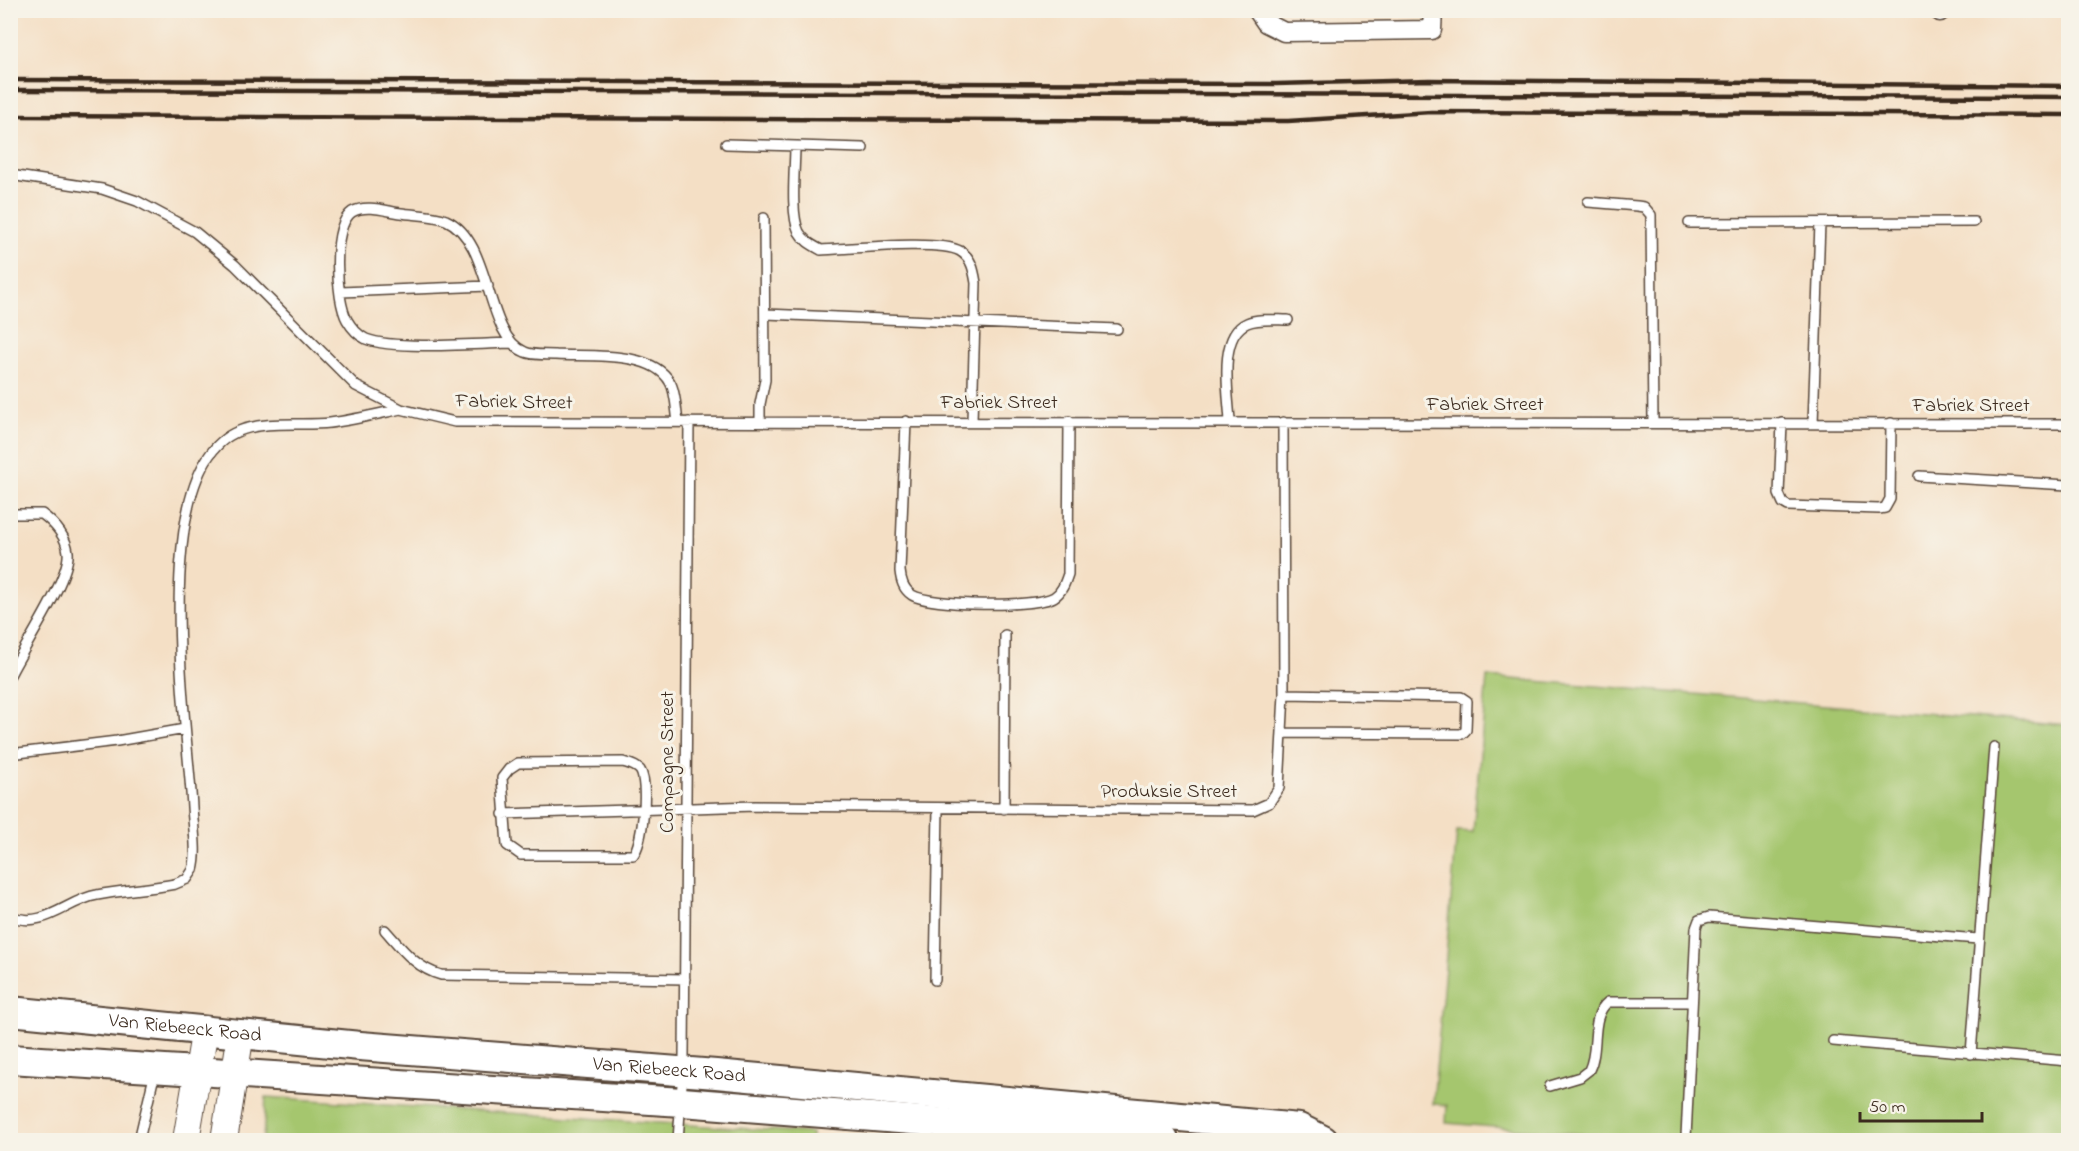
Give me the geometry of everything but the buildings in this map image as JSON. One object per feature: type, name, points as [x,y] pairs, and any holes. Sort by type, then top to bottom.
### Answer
[{"type":"main road","name":"Van Riebeeck Road","points":[[10,1011],[360,1046],[684,1072],[1299,1128],[1323,1140]]},
{"type":"main road","name":"Van Riebeeck Road","points":[[10,1059],[234,1071],[682,1102],[1153,1140]]},
{"type":"street","points":[[1257,10],[1266,23],[1284,32],[1432,30],[1433,10]]},
{"type":"street","points":[[186,1140],[205,1029]]},
{"type":"street","points":[[224,1140],[241,1033]]},
{"type":"lane","points":[[726,144],[863,148]]},
{"type":"lane","points":[[795,146],[795,220],[803,238],[821,250],[938,245],[960,250],[972,264],[976,283],[972,421]]},
{"type":"lane","name":"Fabriek Street","points":[[10,176],[102,189],[137,201],[195,232],[236,265],[356,386],[401,409],[455,422],[2068,424]]},
{"type":"lane","points":[[1588,202],[1644,207],[1651,215],[1653,423]]},
{"type":"lane","points":[[511,343],[472,247],[457,228],[445,220],[363,208],[352,212],[341,225],[337,242],[341,292],[347,321],[363,338],[408,344],[511,343],[528,353],[644,360],[655,366],[671,384],[678,422]]},
{"type":"lane","points":[[760,422],[759,404],[765,380],[764,218]]},
{"type":"lane","points":[[1689,223],[1974,222]]},
{"type":"lane","points":[[1813,423],[1820,223]]},
{"type":"lane","points":[[341,292],[417,291],[488,286]]},
{"type":"lane","points":[[766,314],[1117,329]]},
{"type":"lane","points":[[1230,422],[1227,359],[1232,339],[1238,328],[1251,321],[1288,320]]},
{"type":"lane","points":[[10,916],[27,920],[40,919],[89,897],[175,885],[190,876],[194,860],[185,729],[180,577],[185,519],[190,496],[208,459],[225,439],[246,429],[330,423],[401,409]]},
{"type":"lane","points":[[906,421],[900,571],[902,584],[910,594],[937,602],[1034,604],[1054,597],[1063,589],[1068,574],[1069,421]]},
{"type":"lane","name":"Compagne Street","points":[[678,1140],[684,1072],[689,422]]},
{"type":"lane","name":"Produksie Street","points":[[503,814],[755,806],[1253,810],[1269,803],[1279,788],[1283,734],[1283,422]]},
{"type":"lane","points":[[1782,423],[1779,494],[1783,503],[1788,506],[1879,509],[1885,508],[1890,499],[1891,423]]},
{"type":"lane","points":[[1919,476],[2068,485]]},
{"type":"lane","points":[[10,514],[42,514],[58,530],[68,552],[62,579],[10,675]]},
{"type":"lane","points":[[1004,809],[1005,634]]},
{"type":"lane","points":[[1283,734],[1462,734],[1466,730],[1467,701],[1461,697],[1284,694]]},
{"type":"lane","points":[[10,754],[185,729]]},
{"type":"lane","points":[[1971,1054],[1994,747]]},
{"type":"lane","points":[[623,762],[631,764],[642,773],[644,809],[640,845],[628,857],[516,853],[504,841],[502,778],[518,763],[623,762]]},
{"type":"lane","points":[[935,980],[939,808]]},
{"type":"lane","points":[[1686,1137],[1696,928],[1703,918],[1978,939]]},
{"type":"lane","points":[[385,930],[418,965],[427,971],[441,975],[685,979]]},
{"type":"lane","points":[[1550,1086],[1580,1077],[1589,1070],[1599,1016],[1602,1007],[1608,1002],[1691,1002]]},
{"type":"lane","points":[[1833,1041],[2068,1061]]},
{"type":"lane","points":[[139,1140],[156,1067]]},
{"type":"green space","points":[[1487,677],[2068,725],[2068,1140],[1654,1140],[1446,1123],[1447,1105],[1433,1104],[1457,831],[1473,832]]},
{"type":"green space","points":[[266,1097],[812,1133],[812,1140],[263,1140]]},
{"type":"railway","points":[[10,80],[1276,84],[1429,80],[2068,86]]},
{"type":"railway","points":[[10,90],[2068,97]]},
{"type":"railway","points":[[10,116],[1288,121],[1431,112],[2068,115]]}]
